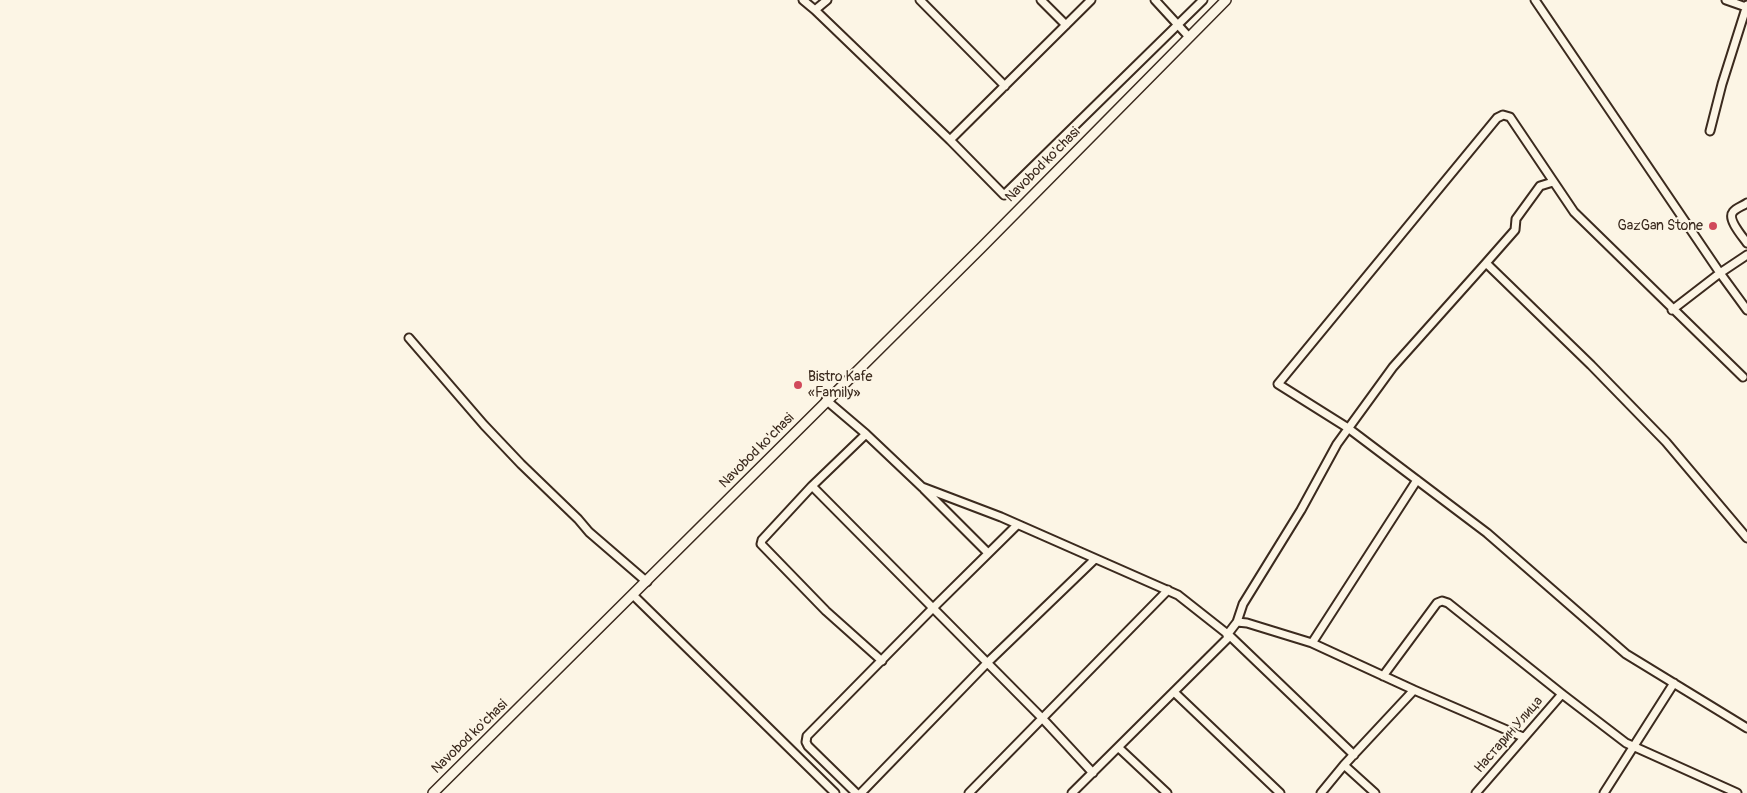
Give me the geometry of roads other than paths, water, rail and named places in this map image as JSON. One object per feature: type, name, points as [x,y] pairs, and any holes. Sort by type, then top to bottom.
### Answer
[{"type":"street","points":[[803,0],[1004,194],[1203,0]]},
{"type":"street","points":[[815,10],[827,0]]},
{"type":"street","points":[[920,0],[1005,86]]},
{"type":"street","points":[[1040,0],[1066,25]]},
{"type":"street","points":[[950,140],[1091,0]]},
{"type":"street","points":[[1154,0],[1189,37]]},
{"type":"street","name":"Navobod ko'chasi","points":[[433,793],[647,582],[826,400],[982,247],[1226,0]]},
{"type":"street","points":[[1536,0],[1720,274],[1745,305]]},
{"type":"street","points":[[1710,132],[1722,84],[1747,6],[1726,0]]},
{"type":"street","points":[[1743,377],[1672,310],[1574,212],[1510,117],[1503,115],[1497,118],[1278,384],[1348,428],[1487,533],[1626,654],[1747,728]]},
{"type":"street","points":[[1072,793],[1119,748],[1229,635],[1243,604],[1301,510],[1337,444],[1348,428],[1393,367],[1515,230],[1516,219],[1540,186],[1553,182]]},
{"type":"street","points":[[1747,203],[1731,214],[1731,220],[1747,243]]},
{"type":"street","points":[[1672,310],[1747,255]]},
{"type":"street","points":[[1486,263],[1591,365],[1666,442],[1747,538]]},
{"type":"street","points":[[409,338],[484,425],[521,464],[578,519],[588,532],[647,582]]},
{"type":"street","points":[[826,400],[866,434],[988,553]]},
{"type":"street","points":[[866,434],[812,486],[760,544],[826,610],[882,661]]},
{"type":"street","points":[[1312,643],[1417,480]]},
{"type":"street","points":[[812,486],[1042,718],[1093,773]]},
{"type":"street","points":[[922,487],[1000,517],[1178,595],[1229,635],[1354,756]]},
{"type":"street","points":[[856,793],[808,746],[806,742],[808,736],[1016,525]]},
{"type":"street","points":[[861,793],[987,663],[1095,559]]},
{"type":"street","points":[[969,793],[1168,590]]},
{"type":"street","points":[[633,595],[835,793]]},
{"type":"street","points":[[1383,676],[1437,602],[1442,601],[1448,603],[1626,743],[1737,793]]},
{"type":"street","points":[[1236,622],[1247,623],[1312,643],[1523,737]]},
{"type":"street","points":[[1604,793],[1674,683]]},
{"type":"street","points":[[1321,793],[1344,765],[1414,690]]},
{"type":"street","points":[[1174,692],[1280,793]]},
{"type":"street","name":"Настарин Улица","points":[[1476,793],[1562,694]]},
{"type":"street","points":[[1119,748],[1167,793]]},
{"type":"street","points":[[1344,765],[1375,793]]},
{"type":"place","name":"GazGan Stone","points":[[1713,226]]},
{"type":"place","name":"Bistro Kafe «Family»","points":[[798,385]]}]
